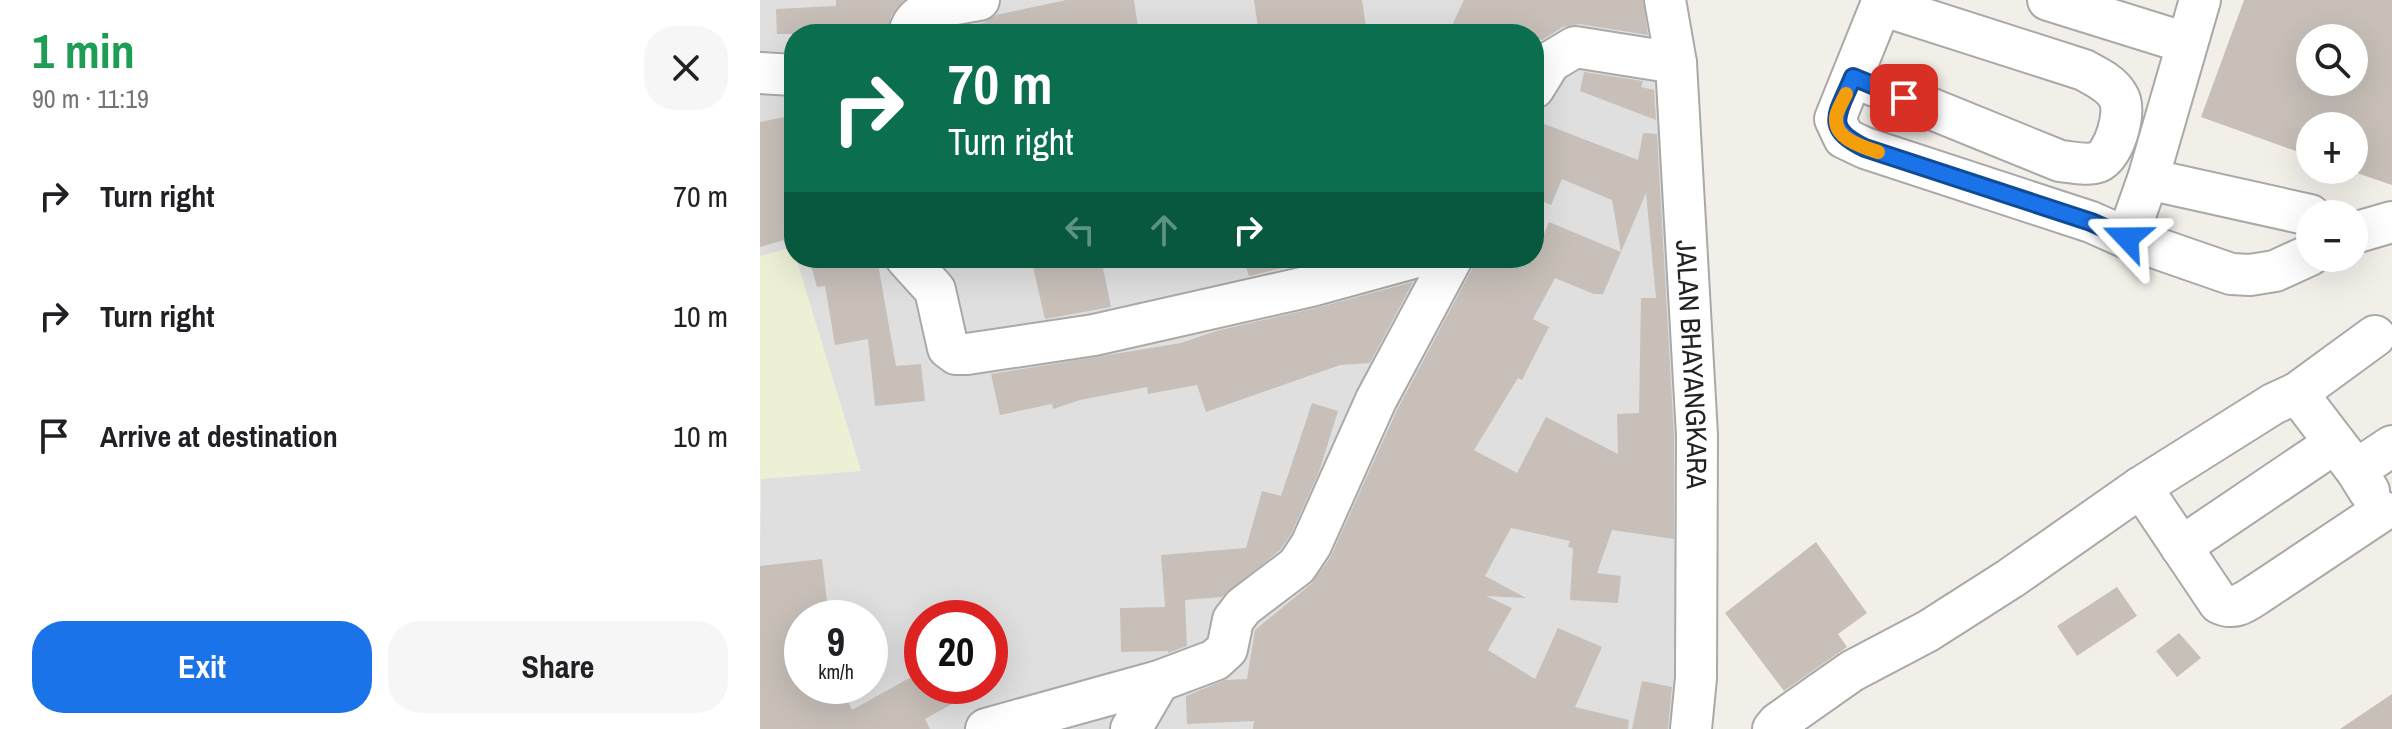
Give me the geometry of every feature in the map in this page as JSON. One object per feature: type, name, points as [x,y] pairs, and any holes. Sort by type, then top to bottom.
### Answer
[{"type":"street","points":[[912,24],[918,16],[979,0]]},
{"type":"street","name":"JALAN BHAYANGKARA","points":[[1665,0],[1676,63],[1697,435],[1696,678],[1691,729]]},
{"type":"street","points":[[2048,0],[2186,43]]},
{"type":"street","points":[[2127,238],[2148,179],[2200,0]]},
{"type":"street","points":[[1853,77],[2060,161],[2100,162],[2109,153],[2117,135],[2120,97],[2108,83],[2084,70],[1882,3],[1835,119],[1844,138],[1865,148],[2091,222],[2127,238],[2231,274],[2275,271],[2296,261]]},
{"type":"street","points":[[1544,72],[1550,62],[1575,47],[1676,63]]},
{"type":"street","points":[[760,73],[784,74]]},
{"type":"street","points":[[2148,179],[2296,212]]},
{"type":"street","points":[[2368,229],[2392,222]]},
{"type":"street","points":[[915,268],[935,290],[946,344],[956,354],[1094,335],[1377,268]]},
{"type":"street","points":[[986,729],[1159,681],[1215,660],[1227,649],[1233,620],[1243,607],[1297,566],[1311,545],[1376,400],[1447,268]]},
{"type":"street","points":[[1773,729],[1852,671],[1928,631],[2011,578],[2141,487],[2273,404],[2297,393],[2375,336]]},
{"type":"street","points":[[2141,487],[2219,603],[2228,607],[2238,606],[2387,518],[2346,456],[2297,393]]},
{"type":"street","points":[[2181,547],[2346,456],[2392,446]]},
{"type":"street","points":[[1131,729],[1159,681]]},
{"type":"shaded area","points":[[760,0],[1665,0],[1691,729],[760,729]]},
{"type":"green space","points":[[784,249],[784,268],[799,268],[861,471],[761,479],[760,552],[760,256]]},
{"type":"building","points":[[836,0],[904,0],[891,16],[889,24],[784,24],[784,34],[777,34],[776,9],[836,6]]},
{"type":"building","points":[[1066,0],[1134,0],[1138,24],[977,24],[996,15]]},
{"type":"building","points":[[1254,0],[1362,0],[1366,24],[1258,24]]},
{"type":"building","points":[[1464,0],[1643,0],[1648,35],[1579,24],[1563,27],[1544,39],[1544,24],[1453,24]]},
{"type":"building","points":[[2244,0],[2392,0],[2392,185],[2368,177],[2368,112],[2296,112],[2296,151],[2201,117]]},
{"type":"building","points":[[1584,72],[1643,81],[1641,87],[1654,90],[1656,120],[1580,91]]},
{"type":"building","points":[[784,117],[784,240],[760,247],[760,122]]},
{"type":"building","points":[[1544,124],[1638,160],[1643,133],[1657,134],[1674,436],[1674,539],[1612,530],[1597,573],[1621,576],[1618,603],[1570,600],[1573,548],[1568,547],[1570,541],[1511,528],[1485,576],[1526,598],[1486,596],[1512,608],[1488,650],[1535,679],[1558,628],[1602,647],[1575,707],[1629,720],[1628,729],[1253,729],[1254,721],[1187,724],[1186,696],[1225,680],[1247,679],[1255,630],[1311,584],[1330,558],[1397,410],[1472,268],[1544,268],[1544,234],[1549,222],[1621,252],[1612,200],[1562,179],[1551,205],[1544,202]],"holes":[[[1646,193],[1656,298],[1641,298],[1639,413],[1617,414],[1618,454],[1546,417],[1517,473],[1474,450],[1518,378],[1522,380],[1549,327],[1533,319],[1555,278],[1594,294],[1603,294]]]},
{"type":"building","points":[[812,268],[879,268],[896,366],[921,364],[925,401],[875,406],[868,339],[835,345],[825,286],[817,287]]},
{"type":"building","points":[[1033,268],[1103,268],[1111,307],[1045,319]]},
{"type":"building","points":[[1246,268],[1283,268],[1249,276]]},
{"type":"building","points":[[1413,282],[1370,363],[1340,365],[1206,412],[1197,385],[1148,394],[1147,387],[1080,400],[1053,409],[1052,404],[1000,415],[991,374],[1181,343],[1216,331]]},
{"type":"building","points":[[1312,403],[1338,411],[1319,472],[1291,534],[1280,550],[1222,597],[1185,600],[1187,646],[1168,653],[1121,652],[1120,608],[1165,607],[1161,555],[1246,548],[1262,491],[1281,496]]},
{"type":"building","points":[[1816,542],[1867,613],[1838,634],[1847,647],[1784,691],[1725,613]]},
{"type":"building","points":[[822,559],[827,600],[784,600],[784,704],[849,704],[852,710],[863,704],[888,704],[888,690],[904,681],[904,704],[952,704],[925,719],[930,729],[760,729],[760,566]]},
{"type":"building","points":[[2117,587],[2137,616],[2077,656],[2057,626]]},
{"type":"building","points":[[2179,633],[2201,658],[2177,677],[2156,651]]},
{"type":"building","points":[[1642,681],[1672,687],[1668,729],[1632,729]]},
{"type":"building","points":[[2392,694],[2392,729],[2340,729]]},
{"type":"slow traffic","points":[[1846,94],[1835,119],[1838,129],[1844,138],[1878,152]]},
{"type":"route","points":[[1904,98],[1853,77],[1835,119],[1838,129],[1844,138],[1865,148],[2091,222],[2127,238]]}]
